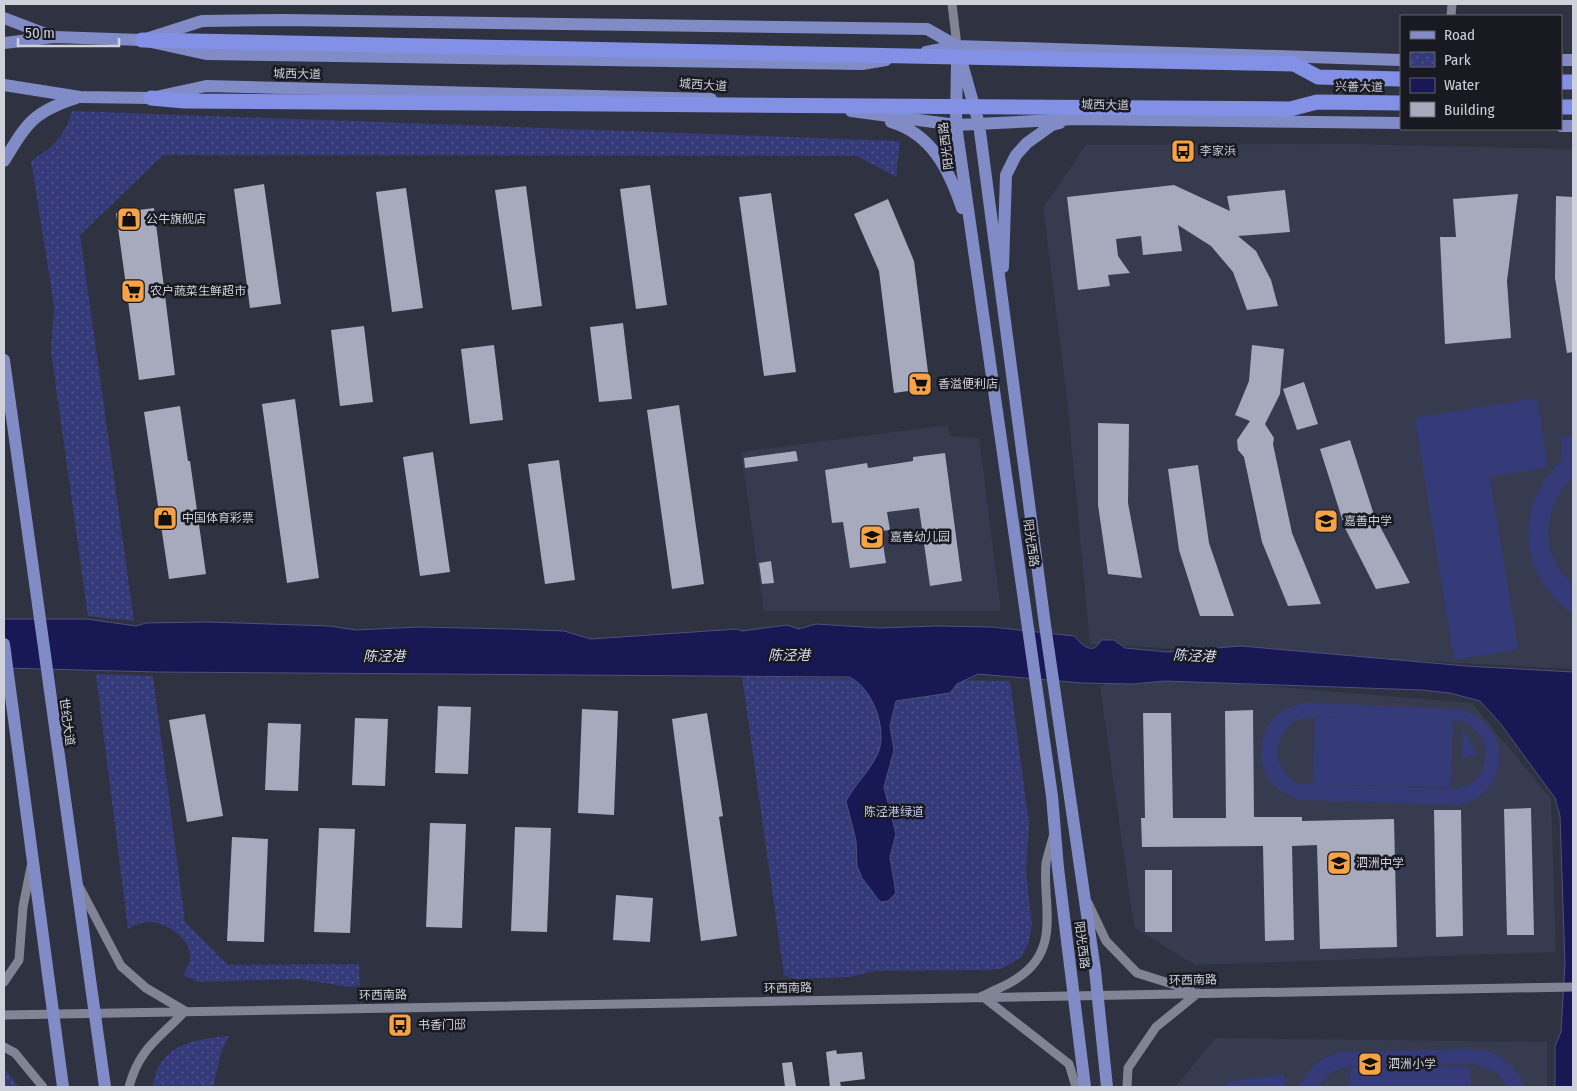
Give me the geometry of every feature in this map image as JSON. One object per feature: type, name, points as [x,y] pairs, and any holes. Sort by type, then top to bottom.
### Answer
[{"type":"highway","name":"兴善大道","points":[[142,40],[1294,64],[1318,77],[1400,79]]},
{"type":"highway","name":"兴善大道","points":[[151,98],[1290,109],[1317,102],[1400,103]]},
{"type":"main road","points":[[4,18],[54,37]]},
{"type":"main road","name":"城西大道","points":[[142,40],[202,21],[285,20],[927,29],[957,46]]},
{"type":"main road","name":"城西大道","points":[[4,44],[54,37],[142,40],[206,54],[862,64],[957,46],[1400,60]]},
{"type":"main road","points":[[957,46],[979,124],[1001,296]]},
{"type":"main road","name":"阳光西路","points":[[957,46],[956,125],[1038,690],[1085,1087]]},
{"type":"main road","name":"城西大道","points":[[4,85],[80,97],[151,98],[206,86],[688,97],[855,112],[956,125],[1076,119],[1400,123]]},
{"type":"main road","points":[[4,161],[25,125],[52,106],[80,97]]},
{"type":"main road","points":[[855,112],[902,125],[933,147],[952,177],[972,238]]},
{"type":"main road","points":[[1001,296],[1006,175],[1016,155],[1027,143],[1052,125],[1076,119]]},
{"type":"main road","name":"阳光西路","points":[[1001,296],[1054,691],[1085,896],[1107,1087]]},
{"type":"main road","name":"世纪大道","points":[[4,360],[93,1013],[105,1087]]},
{"type":"main road","points":[[4,644],[62,1087]]},
{"type":"street","name":"阳光西路","points":[[952,4],[957,46]]},
{"type":"street","points":[[1055,828],[1046,863],[1049,925],[1042,949],[1032,965],[1020,977],[982,996],[1069,1064],[1076,1087]]},
{"type":"street","points":[[4,982],[18,960],[23,907],[32,860]]},
{"type":"street","points":[[75,877],[121,966],[146,988],[185,1012],[147,1047],[133,1073],[129,1087]]},
{"type":"street","points":[[1085,896],[1106,941],[1137,973],[1198,993]]},
{"type":"street","name":"环西南路","points":[[4,1015],[982,996],[1573,987]]},
{"type":"street","points":[[1127,1087],[1128,1068],[1156,1027],[1198,993]]},
{"type":"street","points":[[4,1047],[15,1053],[43,1087]]},
{"type":"shaded area","name":"嘉善中学","points":[[1346,144],[1573,149],[1573,669],[1090,644],[1067,398],[1043,208],[1086,145]]},
{"type":"shaded area","name":"嘉善幼儿园","points":[[948,425],[950,436],[979,438],[1001,611],[764,611],[741,452]]},
{"type":"shaded area","name":"泗洲中学","points":[[1133,675],[1472,703],[1551,799],[1556,952],[1195,965],[1134,927],[1100,686]]},
{"type":"shaded area","name":"泗洲小学","points":[[1216,1038],[1547,1042],[1547,1087],[1175,1087]]},
{"type":"green space","points":[[72,111],[900,141],[896,177],[857,156],[163,155],[80,235],[134,621],[88,616],[51,351],[54,305],[31,161],[52,146],[62,134]]},
{"type":"green space","points":[[1537,398],[1548,467],[1490,477],[1518,649],[1454,660],[1415,418]]},
{"type":"green space","points":[[1562,436],[1573,437],[1573,478],[1558,497],[1553,508],[1548,531],[1552,555],[1560,571],[1570,582],[1574,590],[1573,614],[1555,598],[1541,580],[1532,561],[1529,540],[1529,519],[1535,498],[1546,479],[1562,460]]},
{"type":"green space","points":[[96,674],[153,676],[185,922],[228,965],[359,964],[360,986],[349,987],[299,979],[198,982],[183,975],[189,964],[189,949],[173,930],[158,923],[148,922],[128,929]]},
{"type":"green space","name":"陈泾港绿道","points":[[742,677],[1010,681],[1029,824],[1026,871],[1032,924],[1029,943],[1020,958],[1001,969],[875,971],[850,977],[793,979],[784,975]]},
{"type":"green space","points":[[1310,703],[1453,709],[1473,714],[1487,724],[1496,738],[1499,754],[1497,771],[1490,786],[1477,798],[1458,805],[1305,800],[1285,794],[1271,782],[1263,766],[1261,749],[1265,732],[1274,718],[1289,707]],"holes":[[[1312,717],[1355,718],[1315,718],[1313,784],[1451,787],[1453,720],[1467,724],[1477,731],[1483,741],[1484,765],[1479,776],[1470,784],[1457,789],[1300,784],[1289,777],[1281,767],[1278,745],[1282,735],[1289,726],[1299,720]]]},
{"type":"green space","points":[[1463,729],[1478,754],[1462,758]]},
{"type":"green space","points":[[229,1036],[221,1053],[213,1087],[153,1087],[156,1073],[162,1061],[170,1053],[191,1042]]},
{"type":"green space","points":[[1470,1049],[1488,1052],[1504,1059],[1516,1071],[1525,1087],[1508,1087],[1496,1072],[1474,1064],[1349,1066],[1331,1072],[1317,1087],[1299,1087],[1310,1069],[1327,1057],[1340,1052]]},
{"type":"green space","points":[[1470,1066],[1471,1087],[1350,1087],[1350,1068]]},
{"type":"green space","points":[[4,1068],[17,1085],[18,1087],[4,1087]]},
{"type":"green space","points":[[1284,1074],[1286,1087],[1226,1087],[1226,1082]]},
{"type":"water","name":"陈泾港","points":[[4,619],[87,619],[136,626],[146,623],[208,622],[329,626],[356,630],[419,627],[511,629],[564,631],[591,639],[737,629],[742,631],[787,625],[799,629],[816,624],[879,628],[992,627],[1074,636],[1088,648],[1095,648],[1101,640],[1114,640],[1125,648],[1167,652],[1241,646],[1466,666],[1573,672],[1573,1087],[1555,1087],[1555,1046],[1561,1032],[1565,964],[1560,816],[1555,798],[1500,723],[1480,701],[1450,693],[1422,690],[1165,681],[1133,684],[1082,683],[978,674],[957,684],[950,693],[896,701],[890,726],[894,750],[884,787],[896,834],[890,857],[896,893],[888,901],[880,902],[862,878],[857,866],[856,841],[846,801],[875,760],[881,743],[881,732],[876,710],[871,699],[857,682],[849,677],[157,672],[4,668]]},
{"type":"building","points":[[264,184],[281,304],[250,308],[234,189]]},
{"type":"building","points":[[650,185],[667,305],[636,309],[620,189]]},
{"type":"building","points":[[1174,185],[1230,211],[1227,196],[1285,190],[1290,232],[1238,236],[1256,251],[1271,280],[1278,306],[1247,310],[1233,272],[1211,246],[1178,225],[1182,251],[1143,255],[1141,236],[1116,239],[1118,256],[1130,273],[1108,275],[1110,286],[1078,290],[1067,197]]},
{"type":"building","points":[[526,186],[542,306],[512,310],[495,190]]},
{"type":"building","points":[[406,188],[423,308],[392,312],[376,192]]},
{"type":"building","points":[[771,193],[796,372],[764,376],[739,197]]},
{"type":"building","points":[[1518,194],[1507,281],[1511,338],[1445,344],[1440,237],[1456,237],[1453,199]]},
{"type":"building","points":[[1556,196],[1573,197],[1573,352],[1567,353],[1555,278]]},
{"type":"building","points":[[888,199],[914,261],[930,388],[894,393],[879,271],[854,214]]},
{"type":"building","points":[[154,208],[175,375],[139,380],[116,213]]},
{"type":"building","points":[[623,323],[632,399],[599,402],[590,327]]},
{"type":"building","points":[[364,326],[373,402],[340,406],[331,330]]},
{"type":"building","points":[[494,345],[503,420],[470,424],[461,349]]},
{"type":"building","points":[[1252,345],[1284,349],[1280,394],[1265,424],[1274,438],[1273,444],[1292,533],[1321,604],[1288,606],[1262,542],[1244,457],[1238,450],[1237,440],[1250,421],[1235,415],[1249,381]]},
{"type":"building","points":[[1304,382],[1318,424],[1297,430],[1283,389]]},
{"type":"building","points":[[295,399],[319,578],[287,583],[262,404]]},
{"type":"building","points":[[679,405],[704,584],[672,589],[647,410]]},
{"type":"building","points":[[180,406],[206,574],[169,579],[144,412]]},
{"type":"building","points":[[1098,423],[1129,424],[1128,503],[1142,578],[1108,574],[1098,505]]},
{"type":"building","points":[[1350,440],[1374,515],[1410,583],[1376,589],[1345,528],[1320,449]]},
{"type":"building","points":[[796,451],[798,461],[745,468],[744,458]]},
{"type":"building","points":[[433,452],[450,572],[420,576],[403,457]]},
{"type":"building","points":[[945,453],[962,581],[930,586],[919,508],[887,512],[890,530],[881,531],[886,563],[850,568],[843,522],[832,523],[825,470],[867,463],[868,468],[913,461],[913,457]]},
{"type":"building","points":[[559,460],[575,580],[545,584],[528,464]]},
{"type":"building","points":[[1198,465],[1209,543],[1234,616],[1200,616],[1179,550],[1168,469]]},
{"type":"building","points":[[771,561],[774,583],[762,584],[759,563]]},
{"type":"building","points":[[438,706],[471,707],[468,774],[435,773]]},
{"type":"building","points":[[582,709],[618,711],[614,815],[578,813]]},
{"type":"building","points":[[1253,710],[1254,817],[1302,817],[1302,821],[1394,819],[1397,947],[1320,949],[1317,845],[1292,846],[1294,940],[1265,941],[1263,846],[1142,847],[1141,818],[1145,818],[1143,713],[1171,713],[1173,818],[1226,818],[1225,711]]},
{"type":"building","points":[[707,713],[723,816],[719,817],[737,936],[701,941],[672,719]]},
{"type":"building","points":[[205,714],[223,816],[187,822],[169,720]]},
{"type":"building","points":[[355,718],[388,719],[385,786],[352,785]]},
{"type":"building","points":[[268,723],[301,724],[298,791],[265,790]]},
{"type":"building","points":[[1531,808],[1534,935],[1507,935],[1504,809]]},
{"type":"building","points":[[1434,810],[1461,810],[1463,936],[1436,937]]},
{"type":"building","points":[[430,823],[466,824],[462,928],[426,927]]},
{"type":"building","points":[[515,827],[551,828],[547,932],[511,931]]},
{"type":"building","points":[[319,828],[355,829],[350,933],[314,932]]},
{"type":"building","points":[[232,837],[268,839],[264,942],[227,941]]},
{"type":"building","points":[[1145,870],[1172,870],[1172,932],[1145,932]]},
{"type":"building","points":[[616,895],[653,898],[650,942],[613,940]]},
{"type":"building","points":[[836,1050],[837,1054],[862,1052],[865,1079],[840,1082],[841,1087],[830,1087],[826,1052]]},
{"type":"building","points":[[792,1062],[796,1086],[785,1087],[782,1063]]},
{"type":"place","name":"李家浜","points":[[1183,151]]},
{"type":"place","name":"公牛旗舰店","points":[[129,219]]},
{"type":"place","name":"农户蔬菜生鲜超市","points":[[133,291]]},
{"type":"place","name":"香溢便利店","points":[[920,384]]},
{"type":"place","name":"中国体育彩票","points":[[165,518]]},
{"type":"place","name":"嘉善中学","points":[[1326,521]]},
{"type":"place","name":"嘉善幼儿园","points":[[872,537]]},
{"type":"place","name":"泗洲中学","points":[[1339,863]]},
{"type":"place","name":"书香门邸","points":[[400,1025]]},
{"type":"place","name":"泗洲小学","points":[[1370,1064]]}]
